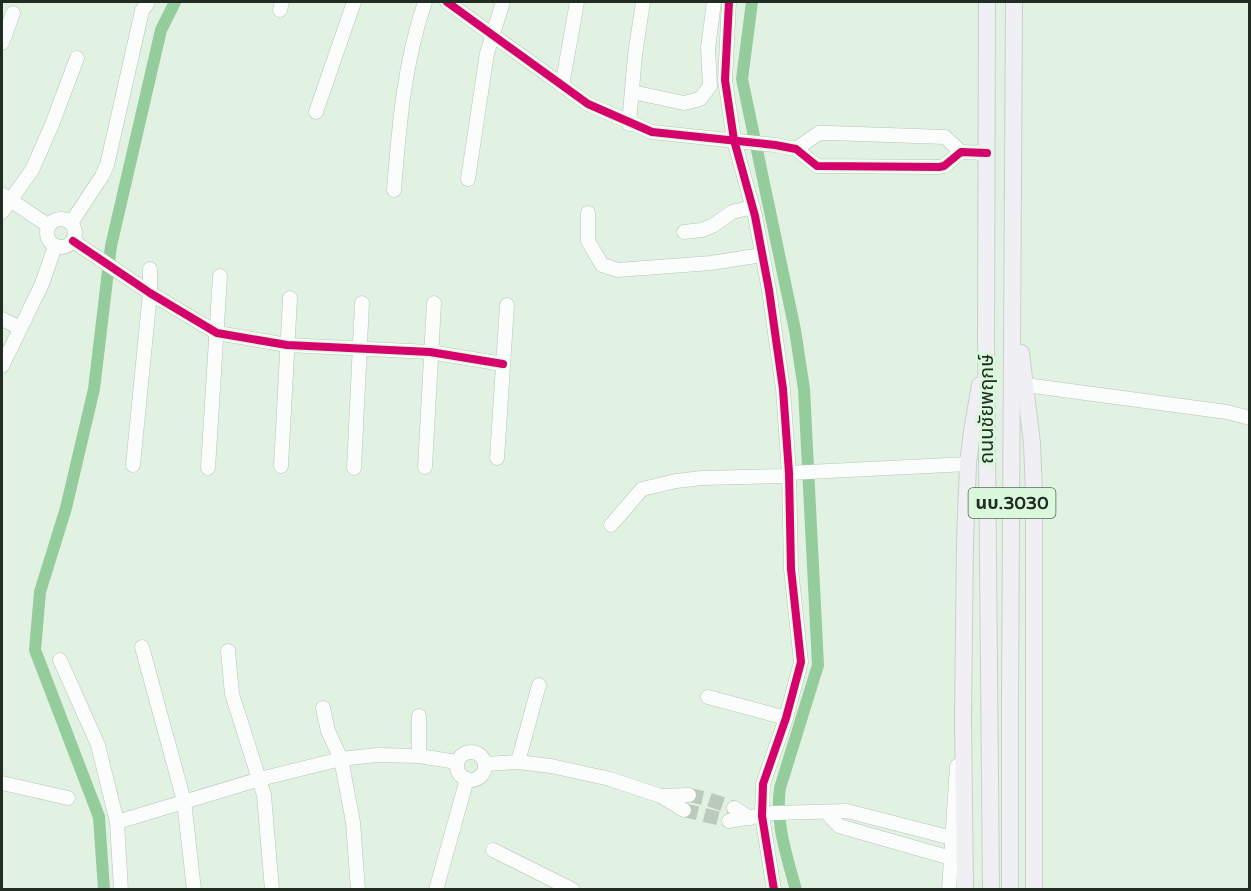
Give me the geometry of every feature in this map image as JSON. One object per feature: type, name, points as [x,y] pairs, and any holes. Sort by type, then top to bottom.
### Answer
[{"type":"main road","name":"ถนนชัยพฤกษ์","points":[[987,2],[986,352],[991,890]]},
{"type":"main road","name":"ถนนชัยพฤกษ์","points":[[1010,890],[1014,2]]},
{"type":"main road","points":[[1014,308],[1026,385],[1034,494],[1034,890]]},
{"type":"main road","points":[[965,890],[963,718],[969,464],[974,412],[986,352]]},
{"type":"street","points":[[71,223],[107,165],[142,11],[148,2]]},
{"type":"street","points":[[316,112],[354,2]]},
{"type":"street","points":[[394,190],[399,112],[410,53],[425,2]]},
{"type":"street","points":[[447,2],[588,104],[629,124],[652,132],[686,137],[738,140],[796,149],[817,166],[939,167],[944,166],[961,152]]},
{"type":"street","points":[[468,179],[487,53],[503,2]]},
{"type":"street","points":[[562,86],[577,2]]},
{"type":"street","points":[[629,124],[643,2]]},
{"type":"street","points":[[632,92],[684,103],[700,99],[710,86],[708,48],[714,2]]},
{"type":"street","points":[[729,2],[725,80],[753,207],[783,389],[791,474],[791,569],[801,662],[786,718],[763,784],[762,815],[774,890]]},
{"type":"street","points":[[2,43],[13,13]]},
{"type":"street","points":[[2,212],[5,197],[20,188],[32,170],[77,58]]},
{"type":"street","points":[[796,149],[819,133],[830,133],[945,137],[961,152],[987,153]]},
{"type":"street","points":[[5,197],[49,226]]},
{"type":"street","points":[[684,232],[702,230],[714,225],[732,212],[753,207]]},
{"type":"street","points":[[588,213],[588,242],[602,265],[618,270],[711,263],[762,255]]},
{"type":"street","points":[[59,219],[71,223],[75,232],[73,242],[65,247],[55,246],[48,240],[49,226],[59,219]]},
{"type":"street","points":[[73,242],[150,293],[217,333],[287,345],[430,352],[503,364]]},
{"type":"street","points":[[2,366],[42,284],[55,246]]},
{"type":"street","points":[[133,465],[150,293],[150,269]]},
{"type":"street","points":[[208,468],[220,276]]},
{"type":"street","points":[[281,466],[290,298]]},
{"type":"street","points":[[354,468],[362,303]]},
{"type":"street","points":[[425,467],[434,303]]},
{"type":"street","points":[[497,458],[507,305]]},
{"type":"street","points":[[2,319],[20,328]]},
{"type":"street","points":[[1026,385],[1227,412],[1250,418]]},
{"type":"street","points":[[611,525],[642,489],[676,481],[969,464]]},
{"type":"street","points":[[142,647],[184,801],[194,890]]},
{"type":"street","points":[[228,651],[232,694],[264,795],[272,890]]},
{"type":"street","points":[[60,660],[98,745],[117,822],[121,890]]},
{"type":"street","points":[[518,762],[539,685]]},
{"type":"street","points":[[708,697],[786,718]]},
{"type":"street","points":[[323,708],[328,731],[341,759],[353,822],[358,890]]},
{"type":"street","points":[[419,716],[419,756]]},
{"type":"street","points":[[949,890],[958,741],[963,718]]},
{"type":"street","points":[[471,752],[480,755],[485,768],[476,779],[468,779],[460,775],[457,762],[462,754],[471,752]]},
{"type":"street","points":[[117,822],[260,779],[341,759],[377,754],[419,756],[457,762]]},
{"type":"street","points":[[485,764],[518,762],[551,766],[609,779],[661,796],[684,810]]},
{"type":"street","points":[[436,890],[468,779]]},
{"type":"street","points":[[2,783],[68,798]]},
{"type":"street","points":[[661,796],[689,795]]},
{"type":"street","points":[[731,814],[762,815],[806,811],[847,811],[952,838]]},
{"type":"street","points":[[826,812],[839,826],[951,858]]},
{"type":"street","points":[[493,850],[573,890]]},
{"type":"waterway","points":[[104,890],[99,817],[35,650],[40,592],[66,508],[94,389],[111,246],[161,30],[175,2]]},
{"type":"waterway","points":[[752,2],[742,79],[795,330],[804,389],[818,665],[780,788],[780,827],[796,890]]},
{"type":"tunnel","points":[[689,795],[734,808]]},
{"type":"tunnel","points":[[684,810],[729,821]]},
{"type":"cycle path","points":[[447,2],[588,104],[652,132],[796,149],[817,166],[939,167],[944,166],[961,152],[987,153]]},
{"type":"cycle path","points":[[729,2],[725,80],[734,140],[755,216],[769,290],[783,389],[789,473],[791,569],[801,662],[786,718],[763,784],[762,816],[774,890]]},
{"type":"cycle path","points":[[73,241],[150,293],[217,333],[287,345],[430,352],[503,364]]}]
